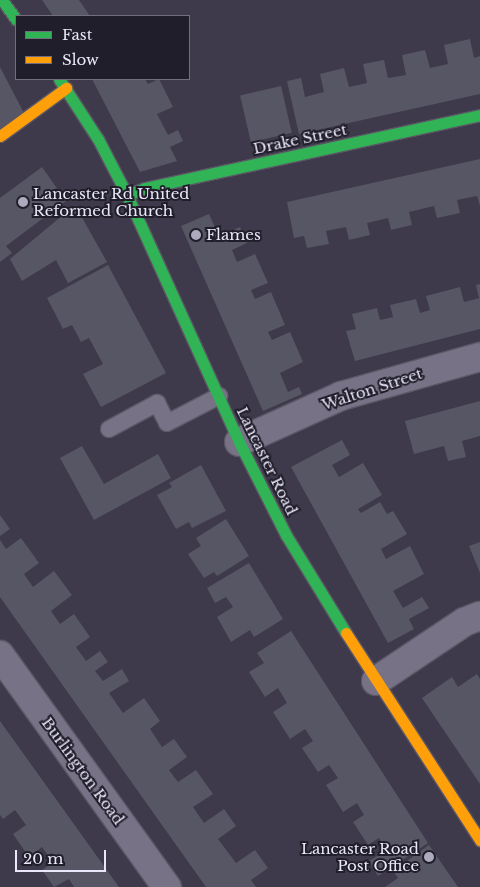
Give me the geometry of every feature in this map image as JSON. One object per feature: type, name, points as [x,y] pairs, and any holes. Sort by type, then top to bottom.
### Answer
[{"type":"street","points":[[2,0],[15,18]]},
{"type":"street","points":[[0,136],[63,83]]},
{"type":"street","name":"Lancaster Road","points":[[63,83],[127,195],[239,442],[286,535],[376,680],[480,840]]},
{"type":"street","name":"Drake Street","points":[[127,195],[145,188],[480,115]]},
{"type":"street","name":"Walton Street","points":[[239,442],[340,396],[480,357]]},
{"type":"street","points":[[376,680],[464,622],[480,616]]},
{"type":"street","name":"Burlington Road","points":[[0,655],[167,887]]},
{"type":"lane","points":[[109,429],[157,403],[167,423],[219,396]]},
{"type":"building","points":[[42,0],[79,0],[89,15],[52,15]]},
{"type":"building","points":[[470,39],[474,58],[480,56],[480,94],[299,134],[287,81],[301,78],[305,97],[324,92],[320,74],[344,68],[349,87],[367,83],[363,64],[384,60],[388,78],[406,75],[402,55],[425,50],[430,68],[448,64],[444,45]]},
{"type":"building","points":[[0,67],[24,113],[0,129]]},
{"type":"building","points":[[93,80],[146,80],[148,84],[160,80],[173,107],[157,114],[168,135],[178,130],[183,141],[170,147],[177,161],[140,172]]},
{"type":"building","points":[[281,86],[292,133],[251,142],[240,95]]},
{"type":"building","points":[[480,159],[480,206],[477,196],[457,200],[460,213],[437,218],[434,206],[409,212],[412,225],[391,230],[388,218],[367,223],[370,235],[349,240],[346,227],[326,231],[329,244],[307,248],[304,236],[294,238],[287,202]]},
{"type":"building","points":[[42,167],[66,201],[6,246],[12,253],[0,262],[0,198]]},
{"type":"building","points":[[75,205],[107,262],[68,283],[56,260],[22,281],[10,259]]},
{"type":"building","points":[[209,214],[219,236],[240,227],[247,243],[232,250],[237,262],[255,254],[268,283],[251,290],[255,299],[271,292],[285,325],[268,332],[272,340],[290,332],[303,362],[280,373],[288,392],[299,387],[302,394],[263,411],[181,226]]},
{"type":"building","points":[[108,265],[166,373],[101,407],[83,374],[103,364],[89,338],[81,342],[72,325],[63,329],[47,298]]},
{"type":"building","points":[[480,284],[480,298],[479,298],[476,285]]},
{"type":"building","points":[[460,287],[464,302],[480,298],[480,329],[355,361],[346,331],[356,329],[352,314],[377,308],[380,320],[393,317],[390,305],[416,299],[420,313],[430,310],[426,296]]},
{"type":"building","points":[[480,401],[480,436],[462,441],[466,457],[448,461],[444,446],[414,454],[405,421]]},
{"type":"building","points":[[342,440],[350,455],[332,465],[339,477],[363,463],[382,495],[358,509],[361,513],[380,502],[387,514],[393,511],[407,534],[381,549],[386,559],[410,546],[424,574],[393,591],[403,608],[422,597],[429,608],[409,619],[414,629],[388,643],[291,467]]},
{"type":"building","points":[[82,446],[104,484],[158,454],[171,478],[94,520],[60,458]]},
{"type":"building","points":[[201,465],[226,511],[192,528],[189,522],[176,529],[157,495],[172,487],[169,483]]},
{"type":"building","points":[[0,515],[10,529],[0,536]]},
{"type":"building","points":[[226,519],[249,556],[217,576],[214,572],[204,578],[188,554],[201,546],[196,538]]},
{"type":"building","points":[[21,538],[39,563],[24,574],[33,587],[54,571],[72,595],[51,611],[60,624],[74,614],[90,637],[76,647],[86,661],[100,651],[108,662],[95,671],[103,681],[122,669],[129,681],[109,693],[123,713],[144,698],[160,721],[150,729],[162,747],[174,739],[187,757],[169,770],[178,782],[196,770],[213,794],[193,807],[204,823],[224,809],[236,826],[218,839],[236,863],[255,850],[268,868],[251,880],[256,887],[206,887],[0,597],[0,540],[6,549]]},
{"type":"building","points":[[480,542],[480,573],[469,546]]},
{"type":"building","points":[[249,563],[283,619],[254,637],[250,630],[231,642],[217,617],[233,607],[226,597],[215,603],[207,588]]},
{"type":"building","points":[[291,631],[428,843],[378,876],[369,861],[387,850],[379,838],[368,845],[353,822],[364,815],[357,803],[343,812],[326,785],[338,778],[329,765],[318,772],[302,748],[313,741],[305,729],[290,739],[273,712],[287,703],[278,688],[265,697],[249,672],[264,663],[257,653]]},
{"type":"building","points":[[477,674],[480,679],[480,784],[422,698],[452,677],[458,687]]},
{"type":"building","points":[[0,721],[119,887],[74,887],[69,879],[54,887],[42,870],[53,862],[42,847],[29,857],[13,834],[26,825],[15,810],[3,819],[0,815]]},
{"type":"building","points":[[429,845],[458,887],[385,887],[398,878],[393,871]]},
{"type":"traffic: fast","points":[[2,0],[15,18]]},
{"type":"traffic: fast","points":[[60,80],[98,139],[127,195],[239,442],[286,535],[346,633]]},
{"type":"traffic: fast","points":[[127,195],[145,188],[480,115]]},
{"type":"traffic: slow","points":[[0,136],[66,88]]},
{"type":"traffic: slow","points":[[346,633],[480,840]]},
{"type":"place","name":"Lancaster Rd United Reformed Church","points":[[23,202]]},
{"type":"place","name":"Flames","points":[[196,235]]},
{"type":"place","name":"Lancaster Road Post Office","points":[[429,857]]}]
